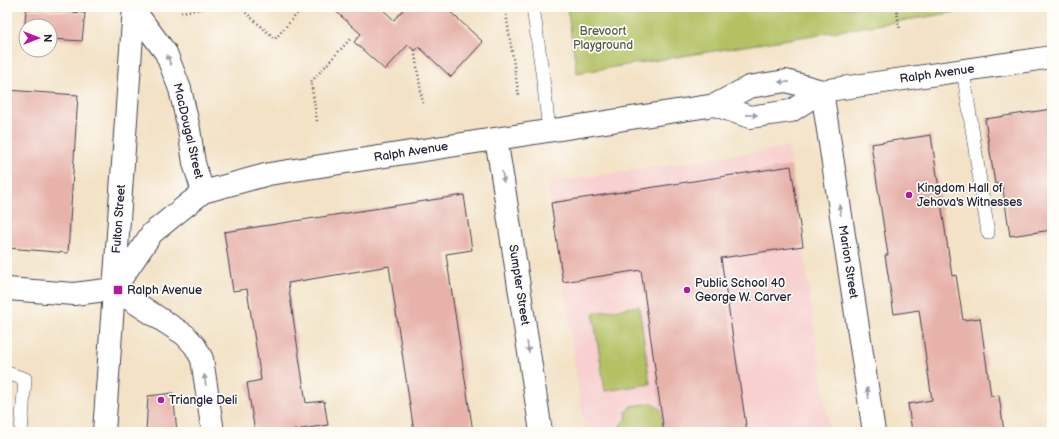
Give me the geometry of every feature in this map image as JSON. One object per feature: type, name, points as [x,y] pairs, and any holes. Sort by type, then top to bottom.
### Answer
[{"type":"street","name":"MacDougal Street","points":[[134,8],[166,53],[180,89],[189,129],[194,163],[203,192]]},
{"type":"street","name":"Fulton Street","points":[[104,432],[134,8]]},
{"type":"street","name":"Ralph Avenue","points":[[715,105],[750,117],[790,111],[822,91],[1052,57]]},
{"type":"street","name":"Ralph Avenue","points":[[114,289],[152,233],[203,192],[269,174],[715,105],[749,87],[786,81],[822,91]]},
{"type":"street","name":"Marion Street","points":[[822,91],[874,432]]},
{"type":"street","name":"Sumpter Street","points":[[496,139],[541,432]]},
{"type":"street","points":[[7,289],[74,294],[114,289],[185,335],[195,346],[202,359],[213,432]]},
{"type":"lane","points":[[533,7],[549,131]]},
{"type":"lane","points":[[962,70],[988,233]]},
{"type":"lane","points":[[7,373],[25,378],[21,432]]},
{"type":"path","points":[[181,12],[215,7]]},
{"type":"path","points":[[219,7],[243,10],[275,39],[303,7]]},
{"type":"path","points":[[506,7],[519,97]]},
{"type":"path","points":[[896,7],[900,30]]},
{"type":"path","points":[[317,121],[311,82],[351,38]]},
{"type":"path","points":[[415,55],[423,104]]},
{"type":"shaded area","name":"Public School 40 George W. Carver","points":[[788,147],[830,432],[585,432],[548,183]]},
{"type":"green space","name":"Brevoort Playground","points":[[567,7],[988,7],[577,73]]},
{"type":"green space","points":[[639,306],[650,384],[605,391],[593,313]]},
{"type":"green space","points":[[653,403],[661,410],[664,432],[621,432],[620,425],[627,418],[626,412],[631,406]]},
{"type":"building","points":[[331,7],[380,7],[394,20],[406,7],[445,7],[483,42],[451,77],[419,47],[415,51],[408,45],[385,70],[354,42],[361,34]]},
{"type":"building","points":[[26,9],[85,13],[82,41],[58,40],[58,18],[25,18]]},
{"type":"building","points":[[7,90],[78,95],[68,253],[7,248]]},
{"type":"building","points":[[1052,109],[1052,230],[1010,236],[1002,183],[995,184],[985,119]]},
{"type":"building","points":[[931,135],[952,276],[956,275],[963,320],[980,318],[991,396],[999,395],[1004,432],[912,432],[908,404],[932,400],[919,310],[894,314],[885,255],[888,255],[871,144]]},
{"type":"building","name":"Public School 40 George W. Carver","points":[[791,166],[803,246],[721,258],[747,432],[664,432],[641,270],[563,282],[551,203]]},
{"type":"building","points":[[464,195],[472,250],[446,254],[473,432],[414,432],[389,266],[288,283],[306,403],[324,401],[328,425],[282,432],[255,432],[247,383],[261,380],[247,289],[233,291],[224,232]]},
{"type":"building","points":[[173,393],[177,432],[146,432],[148,396]]},
{"type":"place","name":"Kingdom Hall of Jehova's Witnesses","points":[[909,195]]},
{"type":"place","name":"Ralph Avenue","points":[[118,290]]},
{"type":"place","name":"Public School 40 George W. Carver","points":[[687,290]]},
{"type":"place","name":"Triangle Deli","points":[[161,400]]}]
